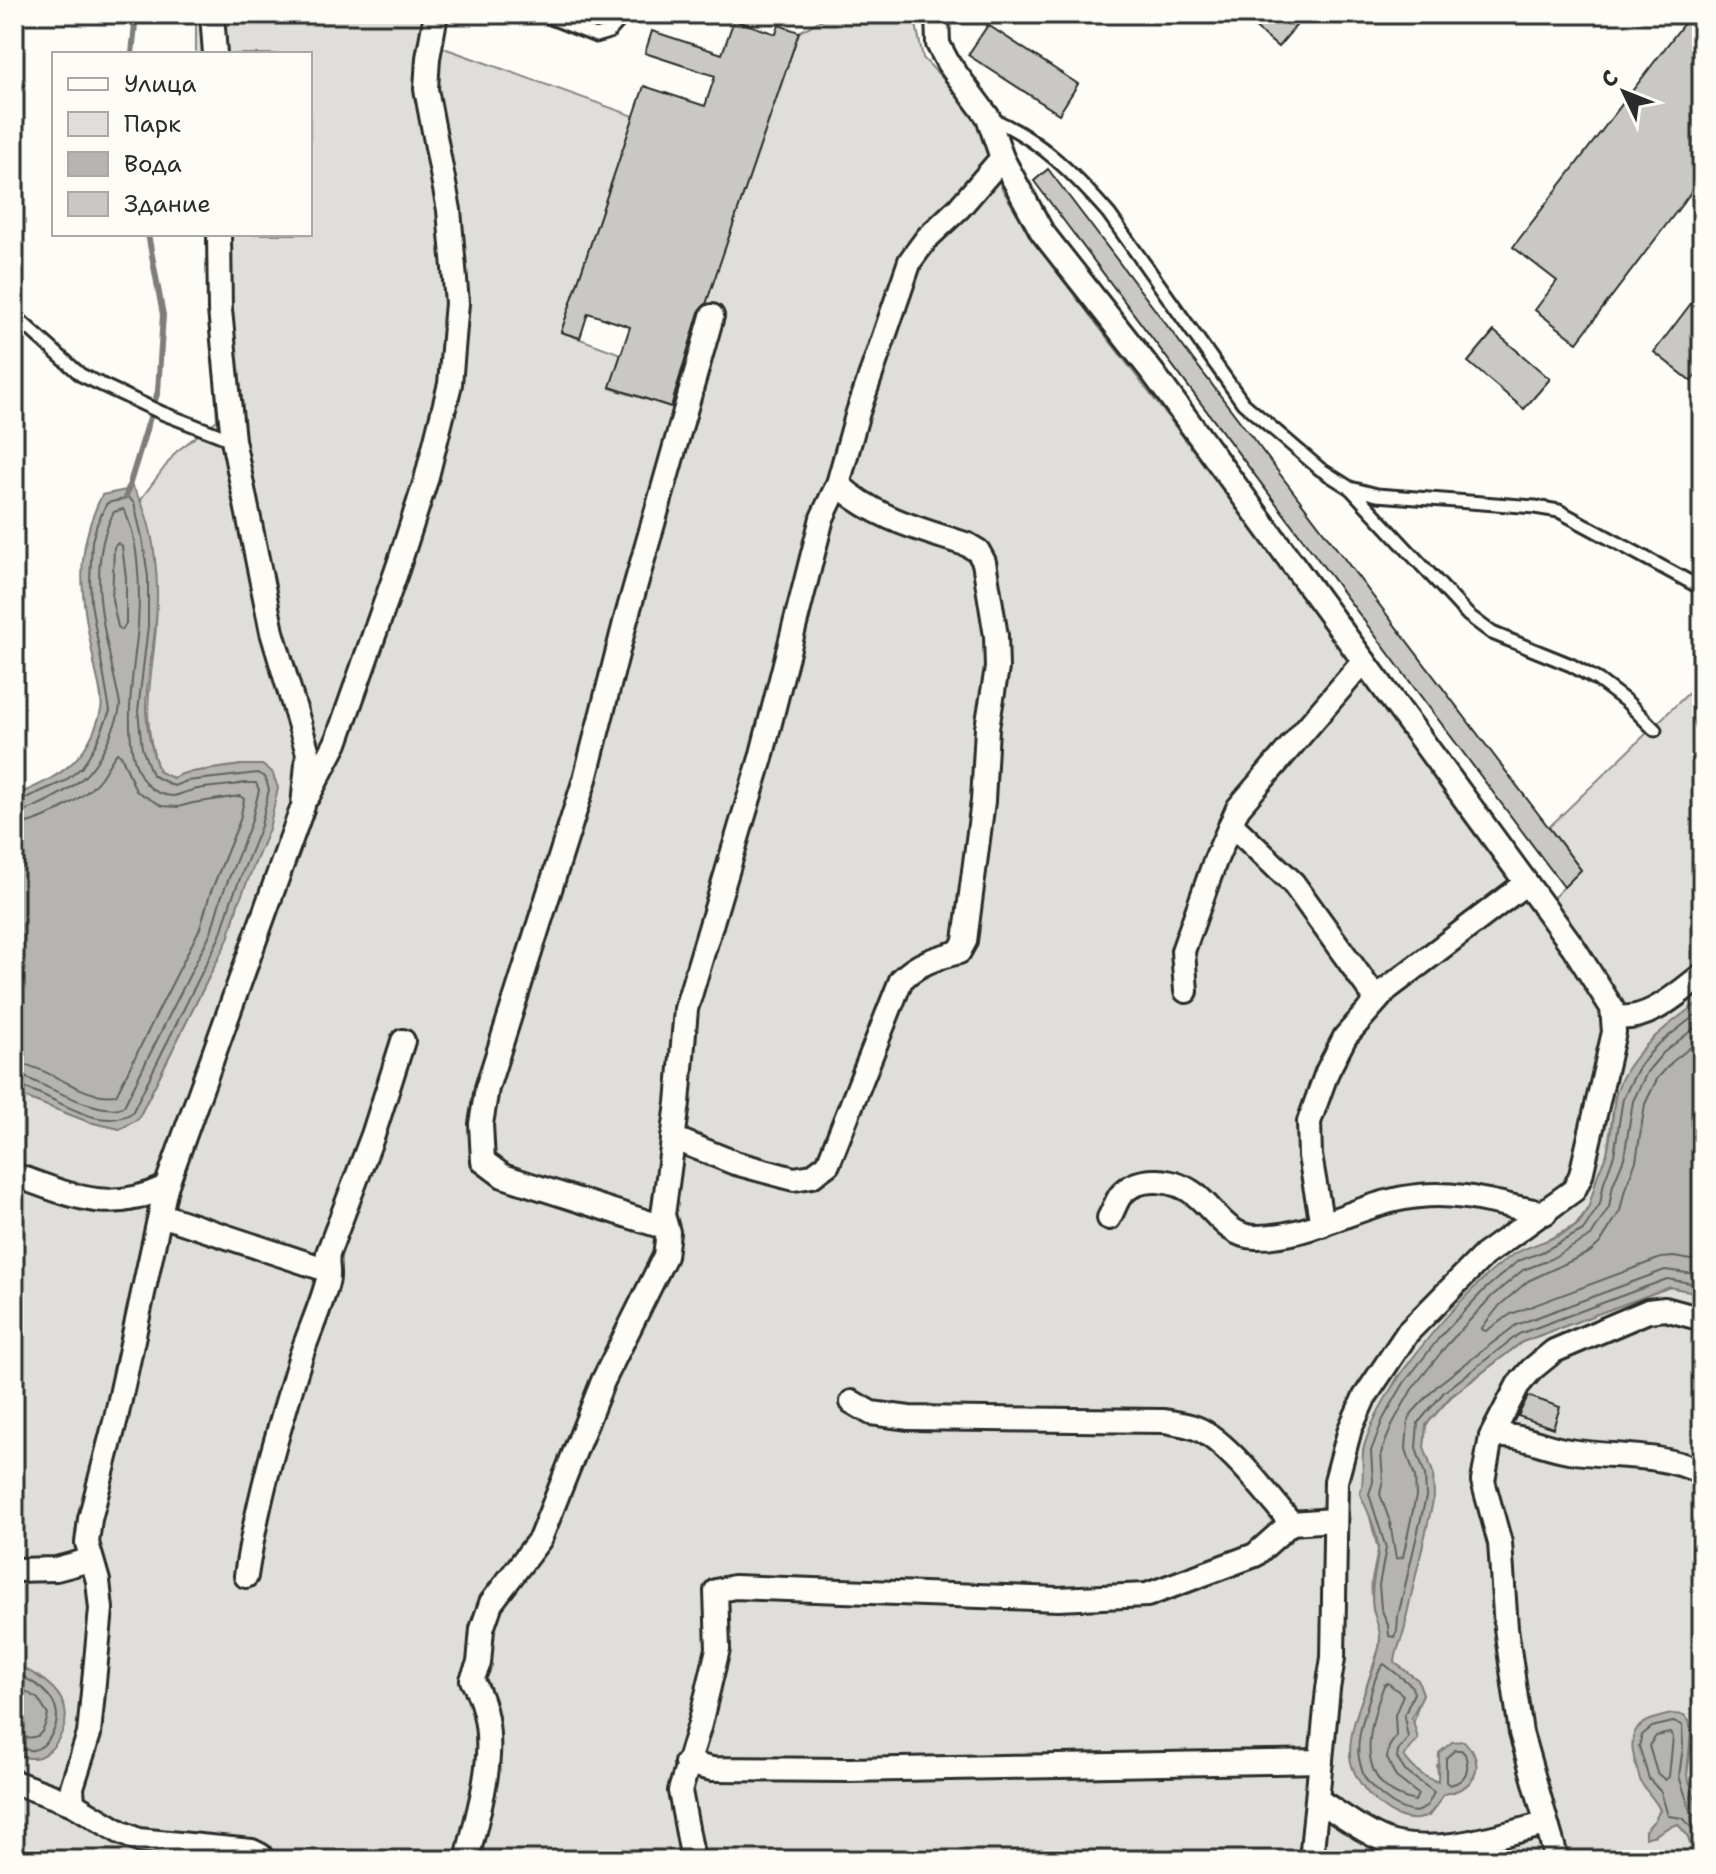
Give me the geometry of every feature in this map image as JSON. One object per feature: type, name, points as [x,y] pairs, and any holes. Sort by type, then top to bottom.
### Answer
[{"type":"street","points":[[212,14],[215,52]]},
{"type":"street","points":[[73,1804],[72,1787],[89,1734],[101,1609],[98,1581],[87,1543],[90,1519],[116,1418],[166,1187],[303,806],[336,743],[357,685],[426,480],[450,384],[457,303],[449,210],[426,89],[436,14]]},
{"type":"street","points":[[937,14],[938,44],[948,63],[988,117],[1002,158],[1042,232],[1153,373],[1574,948],[1612,1008],[1614,1017],[1614,1032],[1581,1175],[1574,1190],[1484,1255],[1408,1332],[1364,1398],[1350,1429],[1336,1481],[1333,1658],[1309,1859]]},
{"type":"street","points":[[467,1860],[491,1745],[481,1695],[472,1680],[479,1663],[482,1629],[491,1603],[540,1539],[603,1381],[665,1256],[663,1215],[686,1009],[761,758],[822,518],[838,484],[858,412],[910,261],[927,238],[959,208],[1002,158]]},
{"type":"street","points":[[219,236],[220,310],[233,440],[272,632],[308,753],[303,806]]},
{"type":"street","points":[[666,1228],[503,1176],[483,1161],[481,1124],[487,1088],[585,779],[626,619],[712,316]]},
{"type":"street","points":[[673,1138],[735,1163],[794,1179],[812,1176],[822,1170],[828,1164],[901,980],[928,961],[959,952],[965,941],[983,801],[987,728],[997,668],[996,636],[984,562],[978,551],[968,545],[875,511],[850,496],[838,484]]},
{"type":"street","points":[[1186,991],[1183,951],[1215,861],[1238,808],[1364,661]]},
{"type":"street","points":[[1231,824],[1293,883],[1377,1000]]},
{"type":"street","points":[[1322,1225],[1310,1156],[1309,1122],[1335,1054],[1345,1037],[1387,989],[1526,883]]},
{"type":"street","points":[[1614,1017],[1629,1019],[1643,1014],[1702,975]]},
{"type":"street","points":[[246,1576],[253,1525],[271,1458],[300,1359],[329,1280],[328,1253],[373,1135],[403,1041]]},
{"type":"street","points":[[14,1175],[85,1199],[105,1202],[132,1200],[166,1187]]},
{"type":"street","points":[[1109,1218],[1120,1196],[1132,1185],[1150,1180],[1171,1183],[1192,1192],[1241,1236],[1280,1236],[1322,1225],[1377,1204],[1419,1196],[1480,1198],[1545,1213]]},
{"type":"street","points":[[161,1215],[327,1270]]},
{"type":"street","points":[[1557,1860],[1521,1733],[1506,1628],[1500,1543],[1483,1481],[1491,1437],[1518,1385],[1554,1351],[1648,1311],[1665,1309],[1702,1319]]},
{"type":"street","points":[[852,1402],[871,1413],[909,1418],[1164,1421],[1183,1424],[1210,1435],[1269,1495],[1291,1523]]},
{"type":"street","points":[[1491,1437],[1504,1435],[1573,1452],[1678,1464],[1702,1473]]},
{"type":"street","points":[[693,1860],[680,1791],[718,1649],[716,1591],[734,1587],[1058,1599],[1147,1595],[1255,1555],[1291,1523],[1334,1520]]},
{"type":"street","points":[[14,1570],[56,1569],[90,1560]]},
{"type":"street","points":[[686,1763],[712,1769],[849,1770],[1321,1761]]},
{"type":"street","points":[[14,1782],[73,1804],[138,1840],[252,1851],[260,1855],[260,1860]]},
{"type":"street","points":[[1318,1800],[1390,1842],[1415,1846],[1453,1845],[1546,1824]]},
{"type":"lane","points":[[541,14],[596,36],[609,32],[625,14]]},
{"type":"lane","points":[[988,117],[1014,128],[1058,161],[1087,189],[1109,214],[1243,403],[1320,469],[1350,488],[1468,615],[1492,633],[1571,665],[1598,680],[1627,702],[1655,730]]},
{"type":"lane","points":[[14,315],[81,375],[162,413],[233,440]]},
{"type":"lane","points":[[1350,488],[1377,495],[1559,511],[1701,588]]},
{"type":"green space","points":[[196,14],[447,14],[441,47],[634,116],[561,332],[621,354],[610,388],[670,407],[799,32],[832,14],[920,14],[916,24],[923,58],[949,85],[984,133],[1001,187],[1036,245],[1263,541],[1539,912],[1581,870],[1549,827],[1702,680],[1702,1000],[1651,1040],[1615,1096],[1607,1154],[1596,1180],[1592,1202],[1576,1225],[1514,1254],[1479,1283],[1397,1378],[1376,1416],[1363,1449],[1365,1481],[1360,1494],[1368,1509],[1378,1550],[1371,1584],[1373,1611],[1381,1627],[1379,1648],[1355,1721],[1350,1756],[1429,1816],[1444,1794],[1474,1778],[1476,1761],[1472,1749],[1437,1765],[1439,1782],[1419,1772],[1404,1756],[1423,1694],[1418,1680],[1395,1663],[1406,1624],[1433,1473],[1424,1447],[1426,1425],[1451,1397],[1522,1342],[1670,1287],[1702,1294],[1702,1818],[1687,1775],[1691,1747],[1642,1783],[1654,1796],[1660,1810],[1645,1831],[1655,1836],[1666,1826],[1678,1824],[1687,1835],[1696,1860],[14,1860],[14,1754],[27,1757],[44,1752],[54,1739],[65,1709],[44,1682],[14,1665],[14,1093],[89,1122],[120,1129],[138,1119],[228,939],[238,904],[242,765],[185,773],[173,778],[159,772],[148,716],[156,627],[155,579],[141,499],[176,452],[217,420],[206,236],[312,236],[312,52],[196,52]]},
{"type":"water","points":[[131,485],[146,517],[155,555],[156,613],[146,711],[150,742],[159,772],[173,778],[185,773],[262,765],[272,772],[278,788],[269,829],[238,904],[228,939],[138,1119],[120,1129],[89,1122],[14,1093],[14,796],[45,782],[70,765],[80,755],[95,728],[101,699],[83,597],[83,558],[86,538],[102,495],[126,490]]},
{"type":"water","points":[[1702,1000],[1702,1294],[1670,1287],[1522,1342],[1450,1397],[1426,1425],[1424,1447],[1433,1473],[1434,1497],[1395,1663],[1418,1680],[1423,1694],[1412,1717],[1418,1739],[1404,1756],[1419,1772],[1438,1782],[1439,1753],[1452,1742],[1464,1741],[1471,1750],[1476,1767],[1470,1782],[1444,1794],[1425,1817],[1400,1817],[1366,1790],[1357,1778],[1350,1754],[1353,1726],[1380,1642],[1372,1600],[1377,1538],[1360,1494],[1364,1447],[1373,1423],[1404,1370],[1447,1316],[1511,1256],[1562,1234],[1577,1225],[1585,1215],[1607,1153],[1615,1098],[1627,1069],[1662,1030]]},
{"type":"water","points":[[14,1665],[52,1687],[65,1709],[60,1738],[50,1750],[36,1758],[14,1754]]},
{"type":"water","points":[[1672,1714],[1684,1715],[1689,1721],[1691,1732],[1687,1775],[1702,1818],[1702,1860],[1696,1860],[1687,1835],[1678,1824],[1645,1838],[1645,1831],[1660,1810],[1640,1780],[1632,1743],[1637,1729],[1643,1724]]},
{"type":"building","points":[[1239,14],[1306,14],[1278,47]]},
{"type":"building","points":[[1691,14],[1702,14],[1702,178],[1577,342],[1535,310],[1557,281],[1513,247]]},
{"type":"building","points":[[734,20],[776,34],[779,25],[799,32],[706,304],[699,312],[671,407],[610,387],[630,327],[588,313],[580,338],[561,332],[644,86],[705,106],[715,76],[645,53],[652,31],[722,54]]},
{"type":"building","points":[[988,25],[1078,84],[1059,114],[968,55]]},
{"type":"building","points":[[1048,169],[1581,870],[1564,887],[1034,181]]},
{"type":"building","points":[[1702,289],[1702,367],[1691,381],[1654,352]]},
{"type":"building","points":[[1494,331],[1550,379],[1524,409],[1468,362]]},
{"type":"building","points":[[1528,1396],[1560,1407],[1553,1428],[1518,1416]]},
{"type":"waterway","points":[[132,52],[136,14]]},
{"type":"waterway","points":[[126,496],[158,391],[163,315],[148,236]]}]
